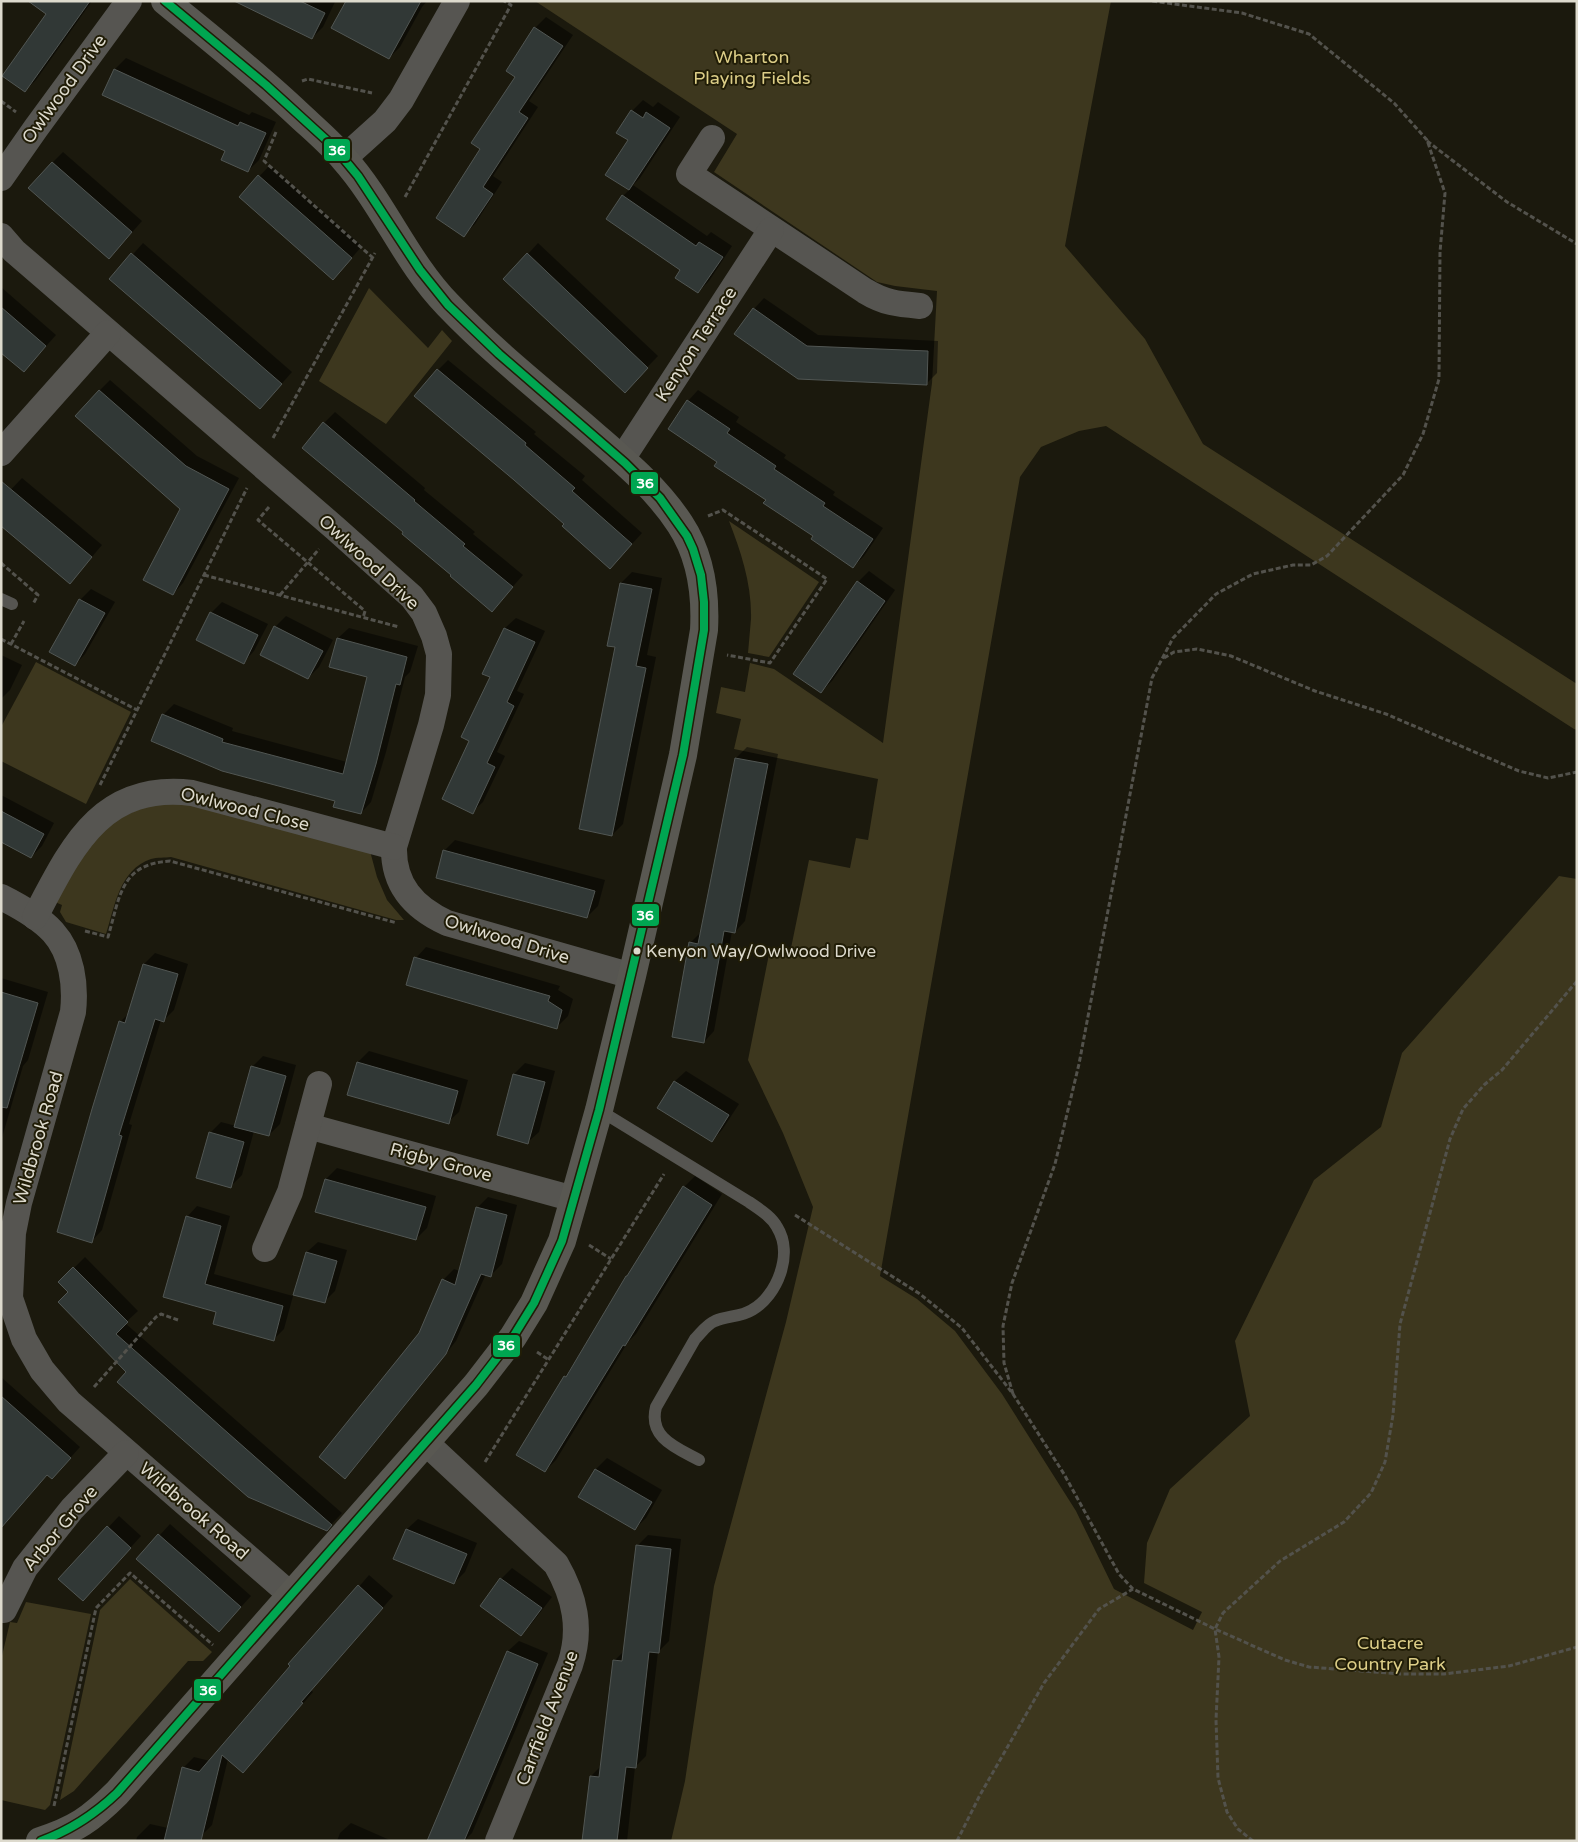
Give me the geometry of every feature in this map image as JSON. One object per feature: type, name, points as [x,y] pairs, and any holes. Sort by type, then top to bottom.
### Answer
[{"type":"street","name":"Owlwood Drive","points":[[1,178],[129,1]]},
{"type":"street","points":[[51,1837],[81,1824],[111,1799],[491,1367],[514,1337],[529,1312],[562,1241],[599,1110],[683,755],[701,650],[705,610],[704,587],[692,547],[682,526],[654,490],[622,459],[509,362],[446,303],[418,268],[391,224],[344,158],[281,98],[165,1]]},
{"type":"street","points":[[344,158],[385,121],[401,100],[457,1]]},
{"type":"street","points":[[712,138],[689,174],[771,230],[880,300],[894,304],[920,306]]},
{"type":"street","name":"Kenyon Terrace","points":[[622,459],[771,230]]},
{"type":"street","name":"Owlwood Drive","points":[[1,236],[14,250],[108,334],[336,529],[412,597],[424,613],[439,654],[438,695],[431,725],[394,847],[394,859],[402,883],[416,904],[429,915],[447,922],[632,976]]},
{"type":"street","points":[[1,453],[108,334]]},
{"type":"street","name":"Owlwood Close","points":[[44,924],[73,847],[91,825],[115,807],[150,794],[171,791],[192,794],[394,847]]},
{"type":"street","points":[[1,897],[44,924]]},
{"type":"street","name":"Wildbrook Road","points":[[44,924],[63,947],[74,981],[73,1012],[18,1211],[13,1233],[6,1298],[24,1339],[42,1370],[76,1408],[291,1595]]},
{"type":"street","points":[[265,1249],[290,1192],[319,1084]]},
{"type":"street","name":"Rigby Grove","points":[[308,1126],[574,1199]]},
{"type":"street","name":"Carrfield Avenue","points":[[425,1442],[556,1564],[566,1581],[576,1619],[575,1650],[570,1665],[498,1841]]},
{"type":"street","name":"Arbor Grove","points":[[4,1610],[25,1568],[72,1509],[126,1453]]},
{"type":"lane","points":[[599,1110],[749,1202],[767,1215],[777,1226],[783,1238],[784,1254],[781,1269],[775,1286],[765,1301],[750,1312],[714,1321],[704,1329],[695,1339],[656,1407],[654,1416],[660,1435],[669,1443],[699,1460]]},
{"type":"path","points":[[102,816],[94,796],[259,464],[511,5],[504,1]]},
{"type":"path","points":[[1152,1],[1242,13],[1309,34],[1394,104],[1427,140],[1507,202],[1577,244]]},
{"type":"path","points":[[372,257],[264,161],[281,98],[308,79],[401,100]]},
{"type":"path","points":[[1013,1394],[1004,1362],[1003,1326],[1012,1283],[1055,1164],[1079,1064],[1152,678],[1173,638],[1216,594],[1253,574],[1293,565],[1311,564],[1327,556],[1403,475],[1423,434],[1439,379],[1440,252],[1445,193],[1427,140]]},
{"type":"path","points":[[285,486],[258,520],[365,611],[363,618]]},
{"type":"path","points":[[682,526],[723,510],[827,579],[770,663],[701,650]]},
{"type":"path","points":[[280,595],[336,529]]},
{"type":"path","points":[[204,575],[434,636]]},
{"type":"path","points":[[1,639],[137,710]]},
{"type":"path","points":[[1162,660],[1174,652],[1197,649],[1231,656],[1316,692],[1386,714],[1519,771],[1548,778],[1577,772]]},
{"type":"path","points":[[44,924],[65,924],[108,938],[124,885],[130,876],[140,868],[154,862],[170,861],[396,923],[407,922],[424,910]]},
{"type":"path","points":[[1253,1841],[1238,1829],[1227,1812],[1218,1778],[1216,1720],[1219,1657],[1215,1629],[1223,1613],[1280,1561],[1344,1522],[1371,1493],[1385,1462],[1393,1414],[1400,1324],[1450,1139],[1463,1109],[1502,1070],[1577,981]]},
{"type":"path","points":[[471,1485],[675,1157]]},
{"type":"path","points":[[767,1215],[785,1213],[798,1216],[920,1294],[962,1328],[1013,1394],[1064,1474],[1118,1574],[1133,1589],[1215,1629],[1285,1660],[1309,1667],[1401,1674],[1444,1674],[1509,1666],[1577,1646]]},
{"type":"path","points":[[76,1408],[156,1317],[161,1314],[178,1320]]},
{"type":"path","points":[[51,1837],[54,1808],[96,1608],[130,1573],[232,1662]]},
{"type":"path","points":[[957,1841],[980,1795],[1044,1683],[1099,1609],[1133,1589]]},
{"type":"green space","points":[[535,1],[1111,1],[1065,246],[1145,339],[1203,444],[1577,684],[1577,730],[1106,426],[1079,431],[1041,447],[1020,477],[880,1276],[917,1299],[955,1331],[1002,1394],[1076,1511],[1114,1589],[1193,1630],[1202,1612],[1144,1583],[1147,1543],[1170,1489],[1250,1416],[1235,1341],[1314,1180],[1381,1127],[1402,1053],[1559,876],[1577,879],[1577,1841],[671,1841],[685,1781],[714,1586],[786,1322],[813,1207],[783,1133],[748,1060],[770,949],[790,953],[809,860],[850,868],[856,838],[868,840],[878,779],[734,749],[741,719],[716,713],[721,687],[745,692],[750,663],[774,669],[883,743],[932,383],[937,291],[877,282],[714,172],[737,134]]},
{"type":"green space","points":[[369,288],[428,348],[442,330],[452,341],[386,424],[319,381]]},
{"type":"green space","points":[[729,521],[819,582],[769,657],[748,653],[751,619],[750,594],[748,581]]},
{"type":"green space","points":[[36,662],[131,712],[86,804],[1,761],[1,727]]},
{"type":"green space","points":[[190,803],[370,851],[377,877],[387,900],[404,920],[396,920],[171,857],[151,859],[140,864],[132,871],[120,890],[106,934],[66,922],[60,912],[62,905],[55,902],[75,862],[107,824],[148,805]]},
{"type":"green space","points":[[130,1579],[212,1652],[203,1661],[188,1661],[74,1791],[60,1800],[100,1610]]},
{"type":"green space","points":[[26,1602],[91,1614],[50,1805],[45,1810],[1,1800],[1,1660],[10,1622],[17,1623]]},
{"type":"building","points":[[28,1],[90,1],[25,92],[2,76],[46,14]]},
{"type":"building","points":[[234,1],[300,1],[325,13],[312,39]]},
{"type":"building","points":[[346,1],[421,1],[389,59],[331,28]]},
{"type":"building","points":[[534,27],[563,46],[519,112],[528,118],[483,187],[493,194],[464,237],[436,218],[480,149],[471,143],[515,77],[506,71]]},
{"type":"building","points":[[114,69],[238,126],[240,122],[266,133],[248,172],[221,160],[225,151],[102,95]]},
{"type":"building","points":[[631,110],[643,118],[646,112],[670,128],[629,190],[605,175],[628,140],[616,133]]},
{"type":"building","points":[[52,162],[132,232],[109,259],[28,188]]},
{"type":"building","points":[[258,175],[352,258],[333,280],[239,197]]},
{"type":"building","points":[[622,195],[696,246],[699,242],[723,257],[698,293],[675,278],[680,270],[606,219]]},
{"type":"building","points":[[131,253],[282,384],[260,409],[109,279]]},
{"type":"building","points":[[527,253],[648,368],[625,393],[503,279]]},
{"type":"building","points":[[1,307],[46,346],[24,372],[1,353]]},
{"type":"building","points":[[753,308],[807,346],[928,351],[927,385],[798,379],[734,334]]},
{"type":"building","points":[[437,369],[526,443],[525,445],[575,488],[572,491],[632,544],[610,569],[562,526],[564,524],[414,396]]},
{"type":"building","points":[[99,390],[186,466],[229,489],[173,595],[143,580],[180,509],[75,416]]},
{"type":"building","points":[[687,400],[730,429],[727,433],[776,466],[774,469],[825,503],[823,506],[873,539],[853,568],[811,539],[813,536],[763,503],[766,500],[714,466],[717,462],[668,429]]},
{"type":"building","points":[[323,422],[465,544],[463,546],[513,587],[492,612],[402,534],[403,532],[302,448]]},
{"type":"building","points":[[1,481],[92,557],[70,584],[1,526]]},
{"type":"building","points":[[857,581],[885,601],[821,693],[793,674]]},
{"type":"building","points":[[620,583],[652,589],[636,666],[646,668],[612,836],[579,829],[615,647],[607,646]]},
{"type":"building","points":[[79,599],[105,613],[75,666],[49,652]]},
{"type":"building","points":[[210,612],[258,635],[244,664],[196,640]]},
{"type":"building","points":[[274,626],[323,651],[308,679],[260,655]]},
{"type":"building","points":[[504,628],[535,642],[507,702],[514,706],[487,763],[495,767],[473,814],[442,799],[469,741],[461,737],[490,677],[482,674]]},
{"type":"building","points":[[337,638],[407,657],[400,685],[396,684],[361,814],[333,807],[335,801],[222,771],[151,741],[162,714],[223,739],[222,742],[343,774],[367,677],[329,667]]},
{"type":"building","points":[[735,758],[768,764],[735,933],[724,931],[704,1043],[672,1037],[689,942],[698,944]]},
{"type":"building","points":[[1,811],[44,834],[31,858],[1,842]]},
{"type":"building","points":[[443,850],[595,891],[587,918],[436,878]]},
{"type":"building","points":[[414,957],[550,996],[548,1001],[562,1010],[557,1029],[406,985]]},
{"type":"building","points":[[143,964],[178,974],[164,1022],[155,1019],[119,1135],[122,1136],[92,1243],[57,1232],[119,1021],[125,1023]]},
{"type":"building","points":[[1,992],[38,1003],[7,1108],[1,1107]]},
{"type":"building","points":[[357,1062],[458,1091],[449,1124],[347,1095]]},
{"type":"building","points":[[251,1066],[286,1076],[269,1136],[234,1127]]},
{"type":"building","points":[[513,1074],[545,1082],[528,1144],[497,1135]]},
{"type":"building","points":[[674,1081],[729,1115],[712,1142],[657,1108]]},
{"type":"building","points":[[209,1132],[244,1142],[231,1188],[196,1178]]},
{"type":"building","points":[[325,1179],[426,1207],[416,1240],[315,1212]]},
{"type":"building","points":[[683,1186],[712,1205],[545,1472],[516,1455]]},
{"type":"building","points":[[476,1207],[507,1215],[491,1277],[481,1274],[446,1354],[345,1479],[319,1457],[419,1333],[442,1279],[455,1285]]},
{"type":"building","points":[[186,1216],[221,1226],[205,1284],[283,1306],[274,1341],[213,1324],[216,1312],[163,1297]]},
{"type":"building","points":[[306,1252],[337,1261],[325,1303],[293,1295]]},
{"type":"building","points":[[73,1267],[128,1322],[116,1334],[332,1525],[327,1531],[248,1497],[117,1382],[126,1372],[58,1302],[68,1292],[58,1282]]},
{"type":"building","points":[[1,1396],[71,1458],[52,1479],[47,1475],[1,1528]]},
{"type":"building","points":[[595,1469],[652,1502],[635,1530],[578,1497]]},
{"type":"building","points":[[107,1526],[131,1548],[83,1601],[58,1579]]},
{"type":"building","points":[[406,1529],[467,1554],[454,1584],[393,1559]]},
{"type":"building","points":[[158,1534],[241,1607],[219,1632],[136,1559]]},
{"type":"building","points":[[636,1545],[671,1549],[659,1653],[649,1652],[636,1768],[626,1767],[617,1841],[582,1841],[590,1776],[599,1777],[613,1660],[622,1661]]},
{"type":"building","points":[[500,1578],[542,1608],[521,1636],[480,1606]]},
{"type":"building","points":[[358,1585],[383,1608],[301,1702],[303,1703],[243,1773],[222,1755],[201,1841],[164,1841],[182,1767],[199,1772],[290,1666],[288,1664]]},
{"type":"building","points":[[507,1651],[538,1664],[512,1728],[464,1841],[427,1841]]},
{"type":"transit line","name":"36","points":[[41,1841],[82,1821],[117,1793],[476,1385],[513,1337],[534,1303],[562,1241],[599,1110],[683,755],[704,630],[704,602],[701,575],[693,549],[687,536],[660,498],[625,463],[499,354],[448,305],[420,270],[358,176],[334,147],[266,85],[165,1]]},
{"type":"place","name":"Kenyon Way/Owlwood Drive","points":[[637,951]]},
{"type":"park label","name":"Wharton Playing Fields","points":[[752,67]]},
{"type":"park label","name":"Cutacre Country Park","points":[[1390,1654]]}]
